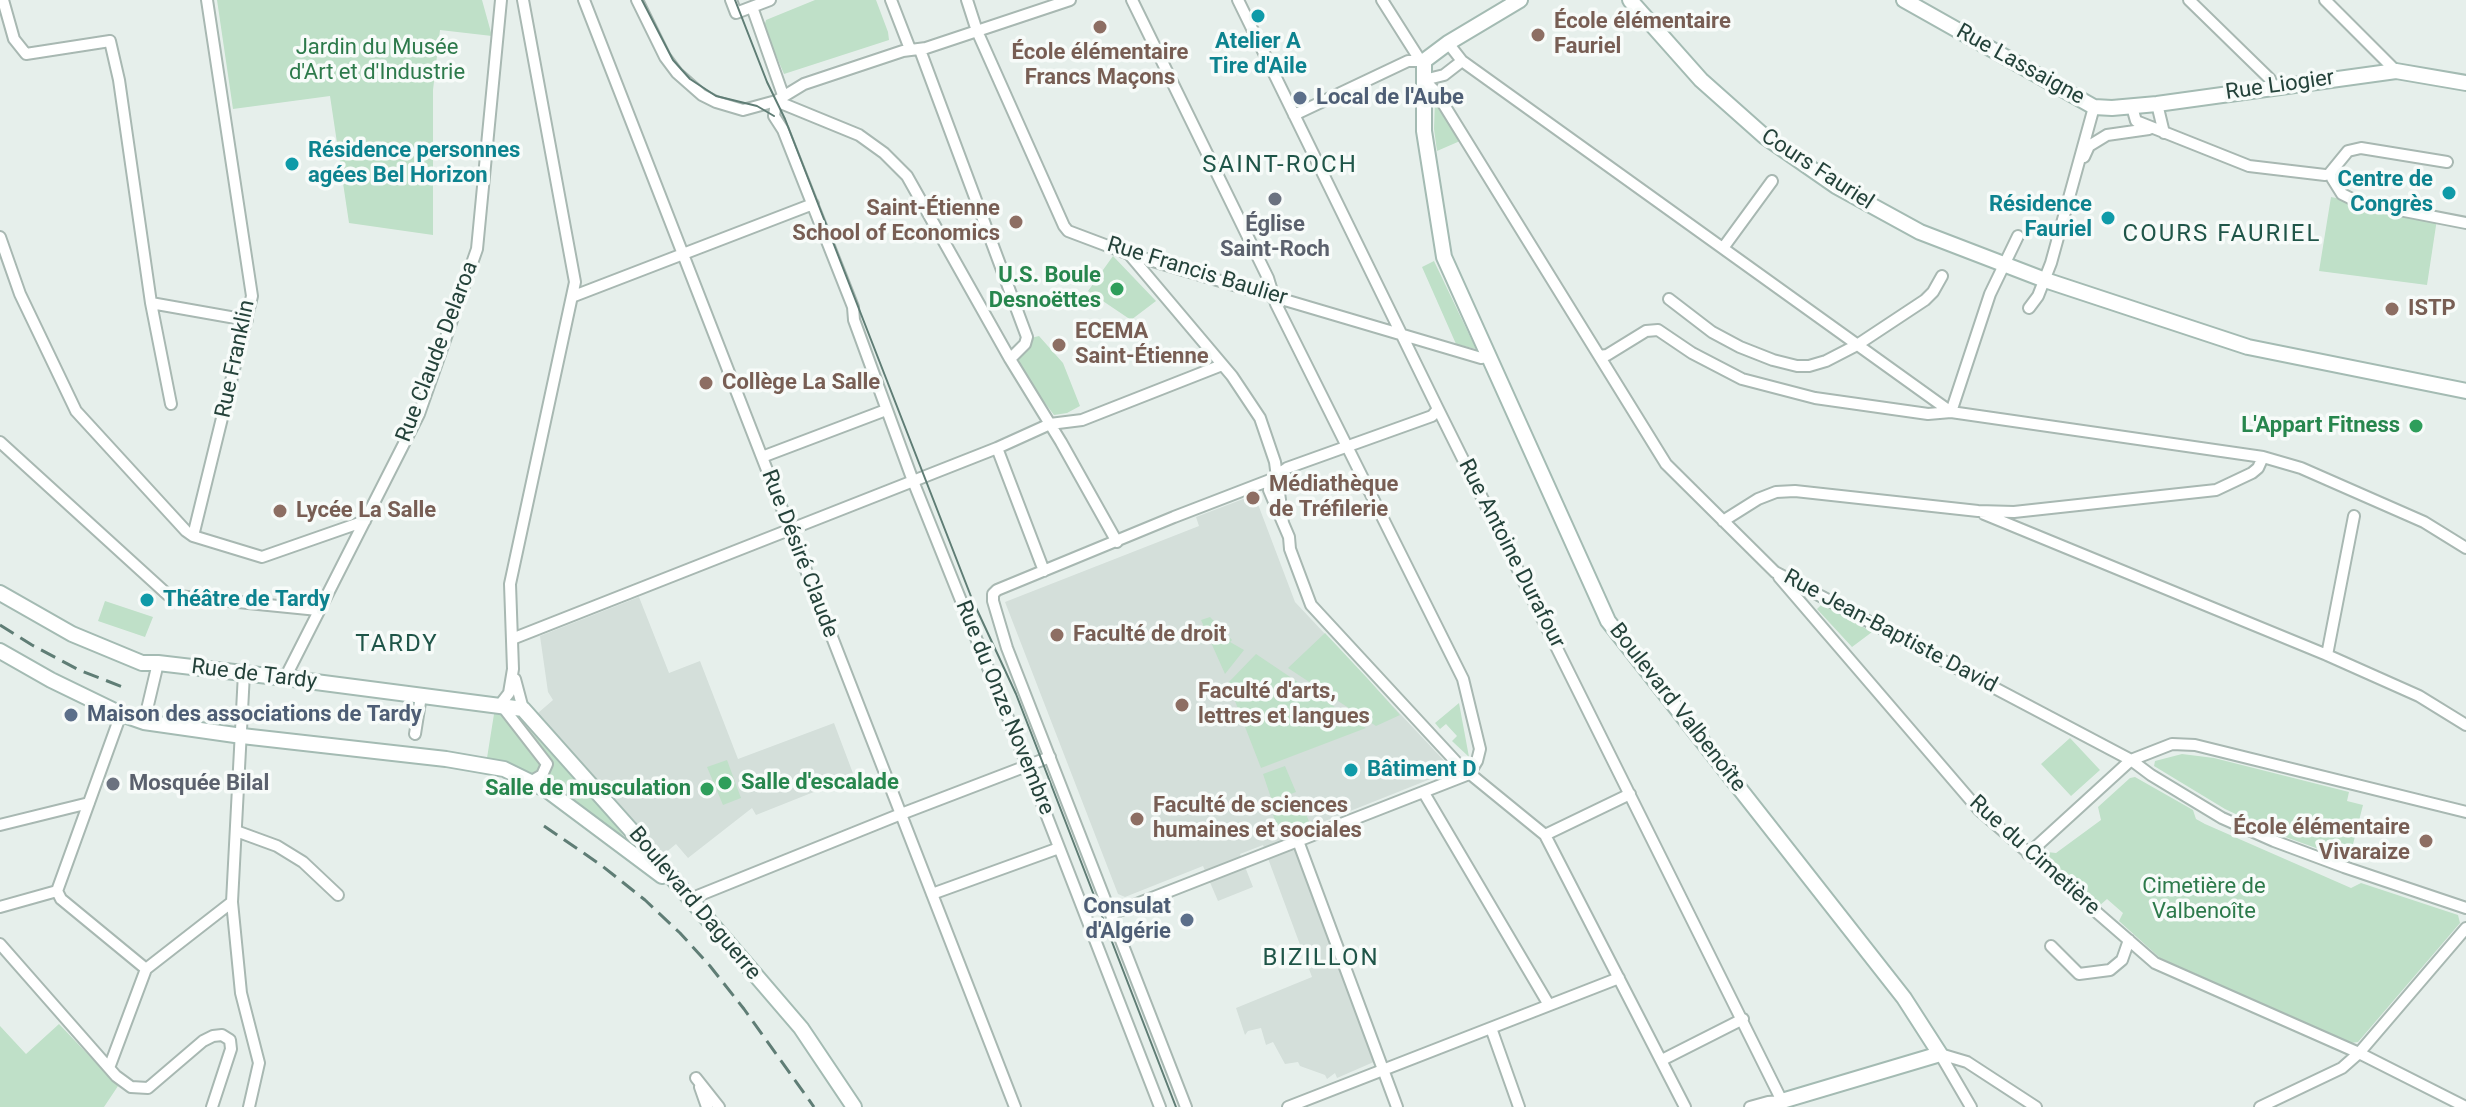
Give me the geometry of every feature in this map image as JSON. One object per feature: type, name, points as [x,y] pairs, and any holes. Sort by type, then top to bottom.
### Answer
[{"type":"main road","points":[[1422,60],[1520,0]]},
{"type":"main road","name":"Cours Fauriel","points":[[1630,0],[1701,80],[1747,122],[1799,161],[1863,202],[1920,232],[2004,266],[2248,347],[2466,391]]},
{"type":"main road","name":"Rue Lassaigne","points":[[1904,0],[2094,107]]},
{"type":"main road","name":"Boulevard Valbenoîte","points":[[1422,60],[1424,131],[1444,257],[1608,621],[1904,998],[1940,1054]]},
{"type":"main road","name":"Rue Liogier","points":[[2094,107],[2132,107],[2396,71],[2466,83]]},
{"type":"main road","name":"Rue de Tardy","points":[[0,593],[72,634],[142,663],[523,709]]},
{"type":"main road","points":[[0,651],[51,680],[144,722],[446,759],[504,769],[547,790],[687,896]]},
{"type":"main road","name":"Boulevard Daguerre","points":[[523,709],[801,1028],[854,1107]]},
{"type":"main road","points":[[638,838],[644,862]]},
{"type":"main road","points":[[1781,1105],[1940,1054]]},
{"type":"street","points":[[3,0],[14,39],[26,54],[110,41],[119,80],[151,303],[171,404]]},
{"type":"street","name":"Rue Franklin","points":[[193,536],[252,296],[207,0]]},
{"type":"street","name":"Rue Claude Delaroa","points":[[285,678],[419,414],[477,249],[501,0]]},
{"type":"street","points":[[523,0],[575,282],[510,584],[513,669],[509,693],[500,706],[547,764],[542,775],[530,782]]},
{"type":"street","name":"Rue Désiré Claude","points":[[584,0],[1015,1107]]},
{"type":"street","points":[[637,0],[665,57],[690,86],[716,102],[743,110],[780,98],[804,84],[1070,0]]},
{"type":"street","points":[[731,0],[736,13],[770,0]]},
{"type":"street","points":[[891,0],[915,50],[1027,337],[1025,344],[1010,359]]},
{"type":"street","name":"Rue Francis Baulier","points":[[967,0],[977,31],[1064,226],[1076,235],[1129,254],[1401,335],[1481,358],[1489,354]]},
{"type":"street","points":[[1111,914],[1469,774],[1480,749],[1463,679],[1132,0]]},
{"type":"street","name":"Rue Antoine Durafour","points":[[1238,0],[1401,335],[1743,1019],[1781,1105]]},
{"type":"street","points":[[1294,115],[1408,61],[1422,60],[1382,0]]},
{"type":"street","points":[[2189,0],[2270,79],[2273,87]]},
{"type":"street","points":[[2325,0],[2396,71]]},
{"type":"street","points":[[752,7],[780,98],[859,135],[884,153],[907,176],[1117,542]]},
{"type":"street","points":[[1448,43],[1462,61],[1951,412]]},
{"type":"street","points":[[1424,80],[1444,75],[1462,61]]},
{"type":"street","name":"Rue Jean-Baptiste David","points":[[1424,80],[1436,92],[1666,464],[1775,572],[2131,760],[2222,818],[2344,867],[2466,908]]},
{"type":"street","name":"Rue du Onze Novembre","points":[[780,98],[774,116],[783,130],[813,204],[853,307],[854,320],[913,481],[1160,1107]]},
{"type":"street","points":[[2157,104],[2164,133]]},
{"type":"street","points":[[2029,308],[2045,280],[2094,107]]},
{"type":"street","points":[[2132,107],[2136,121],[2249,166],[2329,175],[2342,194],[2358,202],[2466,223]]},
{"type":"street","points":[[2078,169],[2089,146],[2107,135],[2152,129]]},
{"type":"street","points":[[2329,175],[2348,151],[2361,148],[2447,162]]},
{"type":"street","points":[[1723,248],[1772,181]]},
{"type":"street","points":[[574,296],[813,204]]},
{"type":"street","points":[[1951,412],[1990,294],[2018,236]]},
{"type":"street","points":[[0,237],[20,294],[76,411],[186,531],[193,536],[262,557],[365,521]]},
{"type":"street","points":[[1129,254],[1222,365],[1260,418],[1290,549],[1311,605],[1469,774],[1545,835],[1685,1107]]},
{"type":"street","points":[[1669,299],[1712,332],[1773,360],[1809,366],[1857,345],[1925,300],[1942,276]]},
{"type":"street","points":[[151,303],[247,320]]},
{"type":"street","points":[[1599,356],[1607,355],[1646,331],[1658,330],[1692,353],[1742,379],[1815,398],[1928,414],[1951,412],[2263,457],[2301,468],[2424,522],[2466,548]]},
{"type":"street","points":[[512,639],[997,448],[1050,424],[1082,420],[1222,365]]},
{"type":"street","points":[[997,448],[1044,571],[1274,477],[1287,468],[1432,416],[1438,409]]},
{"type":"street","points":[[762,457],[886,410]]},
{"type":"street","points":[[0,442],[168,595],[318,610]]},
{"type":"street","points":[[1723,521],[1758,499],[1776,492],[1795,491],[1978,511],[2014,512],[2216,490],[2252,473],[2263,457]]},
{"type":"street","points":[[1978,511],[2327,655],[2419,696],[2466,725]]},
{"type":"street","points":[[2327,655],[2354,516]]},
{"type":"street","name":"Rue du Onze Novembre","points":[[1044,571],[997,590],[992,598],[1007,648],[1186,1107]]},
{"type":"street","name":"Rue du Cimetière","points":[[1775,572],[1979,810],[2155,963],[2359,1053],[2466,1107]]},
{"type":"street","points":[[144,722],[158,663]]},
{"type":"street","points":[[513,669],[523,709]]},
{"type":"street","points":[[244,673],[232,902],[241,993],[259,1063],[249,1107]]},
{"type":"street","points":[[415,734],[421,696]]},
{"type":"street","points":[[121,714],[57,891],[61,899],[146,969]]},
{"type":"street","points":[[2028,854],[2131,760],[2172,744],[2195,745],[2466,812]]},
{"type":"street","points":[[687,896],[1050,757]]},
{"type":"street","points":[[1424,793],[1549,1005]]},
{"type":"street","points":[[1545,835],[1630,794]]},
{"type":"street","points":[[0,825],[89,803]]},
{"type":"street","points":[[236,831],[277,846],[303,862],[338,895]]},
{"type":"street","points":[[1298,841],[1397,1107]]},
{"type":"street","points":[[932,894],[1059,848]]},
{"type":"street","points":[[0,907],[57,891]]},
{"type":"street","points":[[109,1068],[146,969],[232,902]]},
{"type":"street","points":[[2260,1107],[2342,1068],[2359,1053],[2466,928]]},
{"type":"street","points":[[2051,946],[2079,974],[2110,970],[2122,960],[2129,940]]},
{"type":"street","points":[[0,944],[109,1068],[131,1087],[148,1088],[213,1036],[222,1035],[230,1040],[231,1049],[212,1107]]},
{"type":"street","points":[[1288,1107],[1619,978]]},
{"type":"street","points":[[1662,1060],[1743,1019]]},
{"type":"street","points":[[1491,1028],[1519,1107]]},
{"type":"street","points":[[1940,1054],[1967,1062],[2036,1107]]},
{"type":"street","name":"Boulevard Valbenoîte","points":[[1940,1054],[1971,1107]]},
{"type":"street","points":[[707,1107],[696,1078],[719,1107]]},
{"type":"street","points":[[1750,1107],[1781,1105]]},
{"type":"shaded area","points":[[1251,496],[1256,499],[1295,602],[1450,767],[1448,772],[1290,835],[1376,1061],[1337,1078],[1335,1073],[1327,1079],[1325,1075],[1300,1066],[1298,1062],[1285,1064],[1273,1042],[1266,1045],[1261,1028],[1248,1031],[1245,1035],[1236,1008],[1312,977],[1263,845],[1240,854],[1253,887],[1218,901],[1203,866],[1125,897],[1118,894],[1005,602],[1199,526],[1196,517]]},
{"type":"shaded area","points":[[639,597],[669,673],[700,661],[738,759],[834,723],[854,776],[756,815],[752,808],[688,858],[676,844],[664,854],[538,713],[553,700],[548,692],[540,636]]},
{"type":"green space","name":"Jardin du Musée d'Art et d'Industrie","points":[[217,0],[482,0],[492,36],[440,30],[433,90],[433,235],[349,223],[330,96],[233,109]]},
{"type":"green space","points":[[815,0],[876,0],[889,40],[784,74],[764,27],[766,20]]},
{"type":"green space","points":[[1435,100],[1460,141],[1437,151],[1434,129]]},
{"type":"green space","points":[[2331,197],[2437,219],[2427,285],[2319,271]]},
{"type":"green space","name":"U.S. Boule Desnoëttes","points":[[1113,256],[1156,301],[1131,320],[1088,291]]},
{"type":"green space","points":[[1434,261],[1476,349],[1456,344],[1422,267]]},
{"type":"green space","points":[[1039,336],[1063,363],[1080,406],[1067,413],[1054,415],[1018,359],[1028,350],[1031,338]]},
{"type":"green space","points":[[105,601],[153,617],[145,637],[98,621]]},
{"type":"green space","points":[[1822,604],[1872,632],[1852,647],[1817,609]]},
{"type":"green space","points":[[1210,617],[1232,640],[1230,642],[1244,650],[1225,674],[1201,620]]},
{"type":"green space","points":[[1325,633],[1400,715],[1376,726],[1288,668]]},
{"type":"green space","points":[[1256,654],[1366,728],[1261,768],[1228,683]]},
{"type":"green space","points":[[1459,703],[1469,757],[1452,741],[1457,736],[1446,724],[1440,729],[1435,723]]},
{"type":"green space","points":[[494,714],[520,715],[523,723],[598,803],[626,839],[530,772],[487,758]]},
{"type":"green space","points":[[2070,738],[2100,770],[2071,796],[2041,764]]},
{"type":"green space","points":[[2182,754],[2214,758],[2349,792],[2347,801],[2363,805],[2349,860],[2280,835],[2225,809],[2154,766],[2155,761]]},
{"type":"green space","name":"Salle d'escalade","points":[[727,760],[741,798],[723,805],[707,767]]},
{"type":"green space","points":[[1285,766],[1296,792],[1272,801],[1263,774]]},
{"type":"green space","name":"Cimetière de Valbenoîte","points":[[2135,777],[2193,810],[2196,819],[2205,824],[2351,888],[2361,883],[2458,915],[2460,923],[2358,1042],[2351,1043],[2180,967],[2160,958],[2119,921],[2123,913],[2107,899],[2098,907],[2047,860],[2047,852],[2056,853],[2101,820],[2098,807]]},
{"type":"green space","points":[[1296,806],[1300,814],[1305,812],[1311,826],[1282,838],[1273,815]]},
{"type":"green space","points":[[59,1024],[118,1086],[104,1107],[0,1107],[0,1026],[26,1054]]},
{"type":"tram line","points":[[642,0],[673,60],[690,79],[716,96],[757,106],[774,116]]},
{"type":"tram line","points":[[735,0],[785,119],[972,599],[1016,694],[1176,1107]]},
{"type":"railway","points":[[0,625],[79,670],[128,689]]},
{"type":"railway","points":[[544,826],[601,865],[680,933],[744,1009],[814,1107]]},
{"type":"place","name":"Atelier A Tire d'Aile","points":[[1258,16]]},
{"type":"place","name":"École élémentaire Francs Maçons","points":[[1100,27]]},
{"type":"place","name":"École élémentaire Fauriel","points":[[1538,35]]},
{"type":"place","name":"Local de l'Aube","points":[[1300,98]]},
{"type":"place","name":"Résidence personnes agées Bel Horizon","points":[[292,164]]},
{"type":"place","name":"Centre de Congrès","points":[[2449,193]]},
{"type":"place","name":"Église Saint-Roch","points":[[1275,199]]},
{"type":"place","name":"Résidence Fauriel","points":[[2108,218]]},
{"type":"place","name":"Saint-Étienne School of Economics","points":[[1016,222]]},
{"type":"place","name":"U.S. Boule Desnoëttes","points":[[1117,289]]},
{"type":"place","name":"ISTP","points":[[2392,309]]},
{"type":"place","name":"ECEMA Saint-Étienne","points":[[1059,345]]},
{"type":"place","name":"Collège La Salle","points":[[706,383]]},
{"type":"place","name":"L'Appart Fitness","points":[[2416,426]]},
{"type":"place","name":"Médiathèque de Tréfilerie","points":[[1253,498]]},
{"type":"place","name":"Lycée La Salle","points":[[280,511]]},
{"type":"place","name":"Théâtre de Tardy","points":[[147,600]]},
{"type":"place","name":"Faculté de droit","points":[[1057,635]]},
{"type":"place","name":"Faculté d'arts, lettres et langues","points":[[1182,705]]},
{"type":"place","name":"Maison des associations de Tardy","points":[[71,715]]},
{"type":"place","name":"Bâtiment D","points":[[1351,770]]},
{"type":"place","name":"Salle d'escalade","points":[[725,783]]},
{"type":"place","name":"Mosquée Bilal","points":[[113,784]]},
{"type":"place","name":"Salle de musculation","points":[[707,789]]},
{"type":"place","name":"Faculté de sciences humaines et sociales","points":[[1137,819]]},
{"type":"place","name":"École élémentaire Vivaraize","points":[[2426,841]]},
{"type":"place","name":"Consulat d'Algérie","points":[[1187,920]]},
{"type":"district","name":"SAINT-ROCH","points":[[1280,166]]},
{"type":"district","name":"COURS FAURIEL","points":[[2222,235]]},
{"type":"district","name":"TARDY","points":[[397,645]]},
{"type":"district","name":"BIZILLON","points":[[1321,959]]}]
